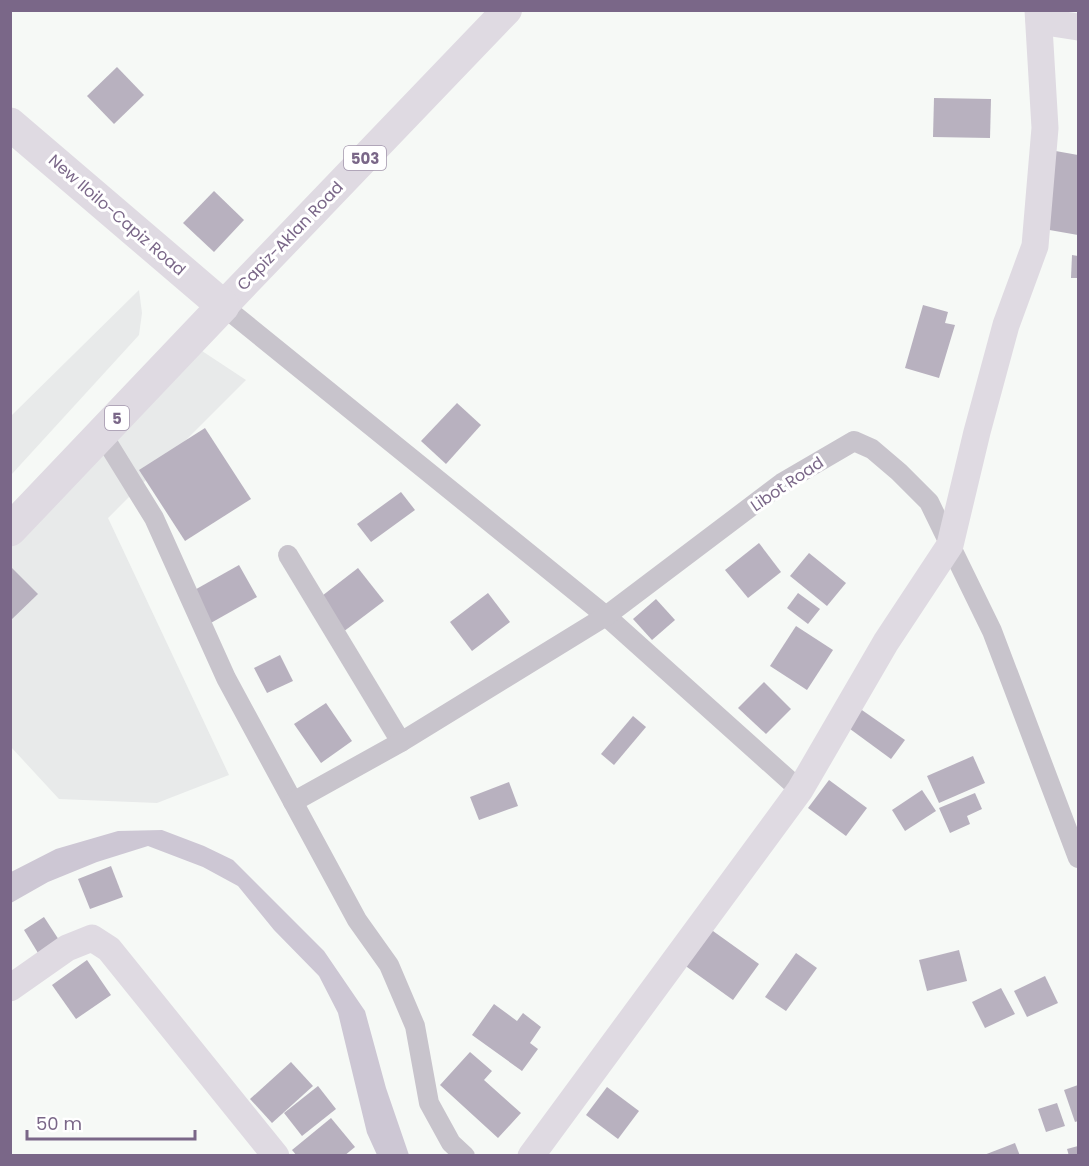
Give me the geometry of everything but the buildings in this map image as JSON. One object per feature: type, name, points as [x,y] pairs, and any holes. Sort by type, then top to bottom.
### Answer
[{"type":"highway","name":"New Iloilo-Capiz Road","points":[[10,124],[223,306]]},
{"type":"highway","name":"5","points":[[13,522],[102,434],[223,306]]},
{"type":"main road","name":"Capiz-Aklan Road","points":[[223,306],[507,10]]},
{"type":"street","points":[[531,1155],[800,790],[886,642],[950,545],[1006,325],[1035,246],[1045,128],[1038,16],[1078,27]]},
{"type":"street","points":[[223,306],[606,616],[800,790]]},
{"type":"street","points":[[102,434],[154,518],[226,678],[293,802],[357,920],[389,965],[415,1026],[429,1103],[451,1143],[465,1155]]},
{"type":"street","name":"Libot Road","points":[[606,616],[782,483],[854,441],[872,449],[929,502],[950,545]]},
{"type":"street","points":[[950,545],[992,631],[1078,858]]},
{"type":"street","points":[[288,555],[401,742]]},
{"type":"street","points":[[293,802],[401,742],[606,616]]},
{"type":"street","points":[[10,988],[67,948],[92,938],[101,943],[109,949],[276,1155]]},
{"type":"shaded area","points":[[139,290],[142,313],[139,335],[11,475],[11,416]]},
{"type":"shaded area","points":[[202,351],[246,380],[108,518],[229,775],[157,803],[59,799],[11,747],[11,545]]},
{"type":"shaded area","points":[[162,830],[233,860],[324,951],[365,1011],[386,1088],[409,1155],[377,1155],[367,1133],[338,1013],[319,976],[274,930],[238,886],[203,867],[148,846],[97,862],[48,882],[11,903],[11,872],[56,849],[118,831]]}]
